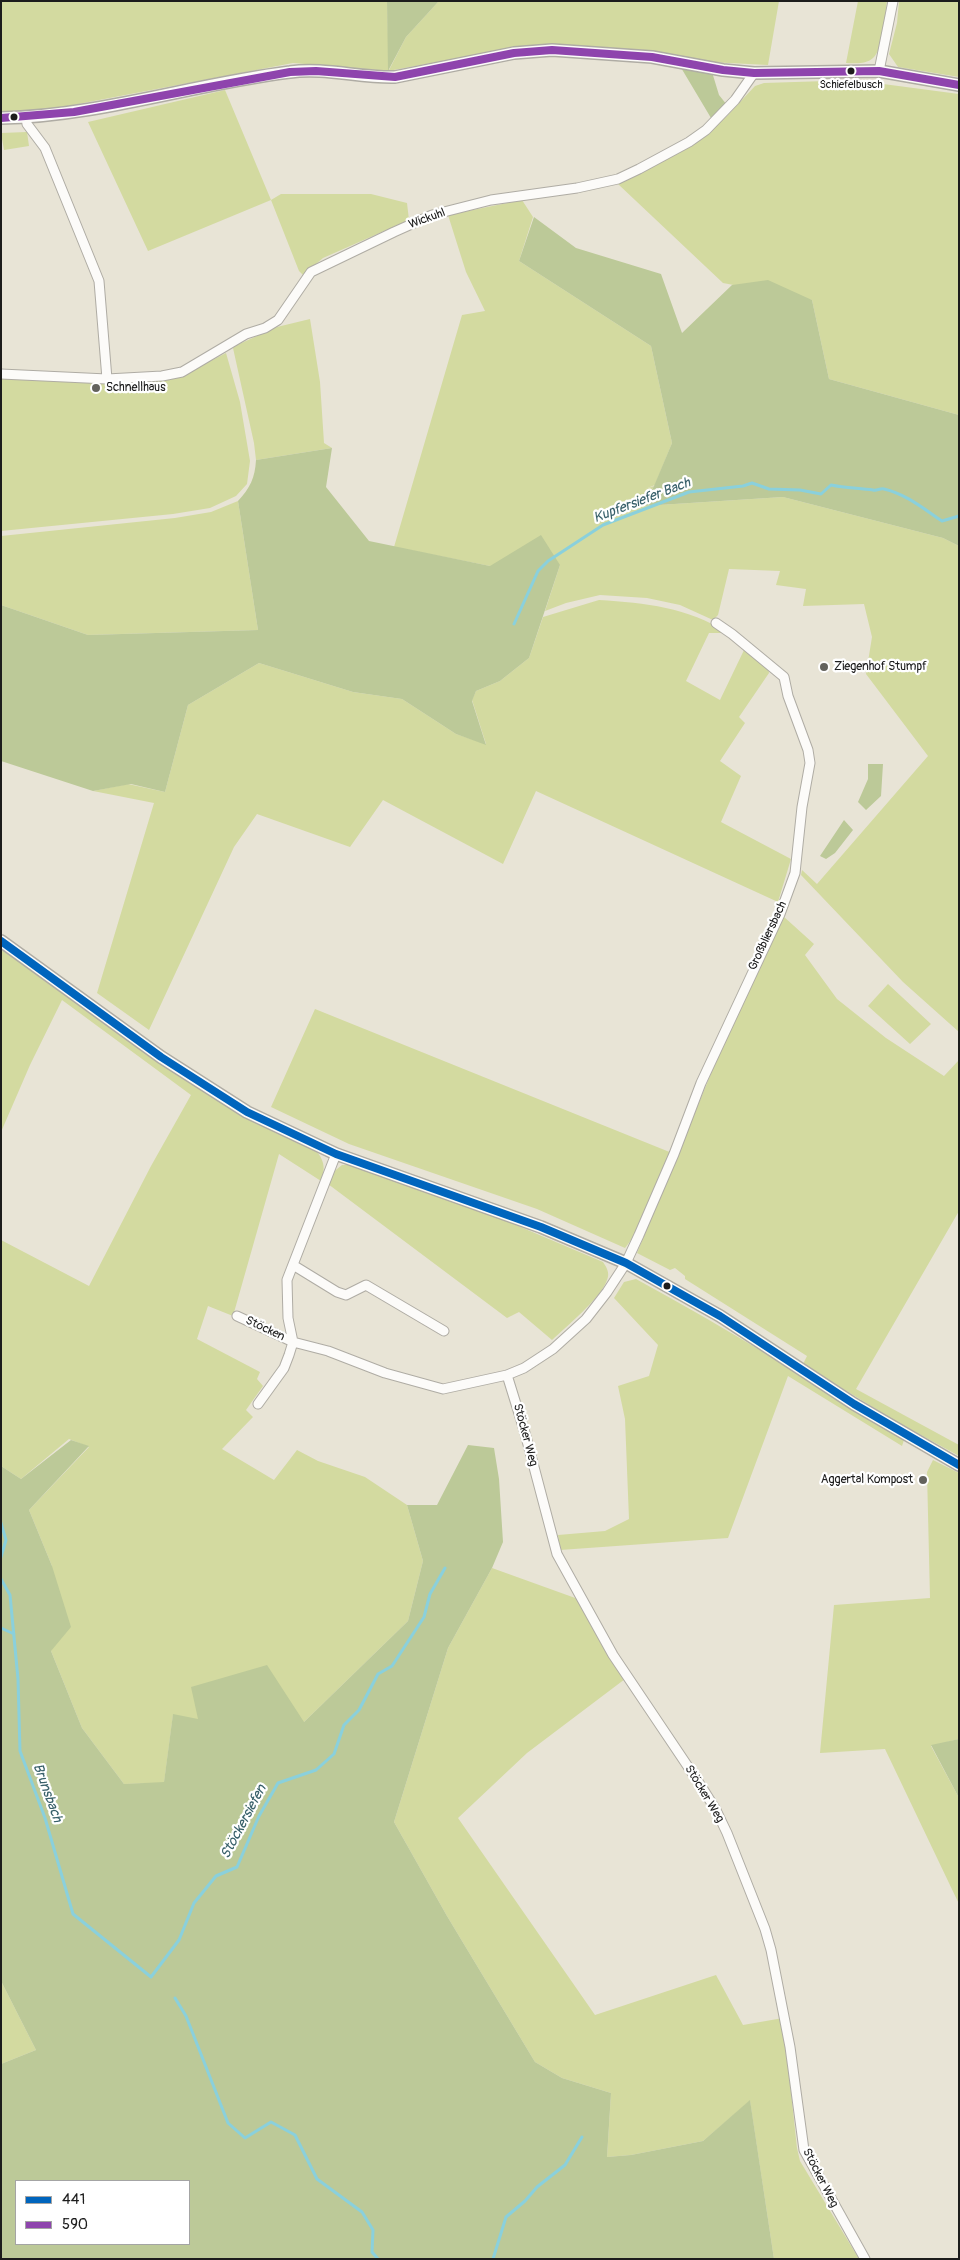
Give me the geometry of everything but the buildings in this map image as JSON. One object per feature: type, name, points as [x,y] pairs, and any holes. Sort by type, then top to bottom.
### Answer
[{"type":"street","points":[[879,71],[893,1]]},
{"type":"street","points":[[1,118],[26,117],[88,109],[229,81],[291,71],[308,70],[372,78],[396,77],[534,51],[652,57],[723,70],[754,73],[879,71],[959,85]]},
{"type":"street","name":"Wickuhl","points":[[1,374],[107,379],[162,376],[182,372],[246,334],[265,328],[278,320],[306,278],[319,267],[432,215],[518,194],[577,188],[618,179],[666,154],[706,130],[735,100],[754,73]]},
{"type":"street","points":[[26,117],[27,124],[45,148],[99,281],[107,379]]},
{"type":"street","name":"Großbliersbach","points":[[626,1264],[674,1154],[715,1050],[780,914],[795,873],[802,807],[810,763],[808,750],[788,696],[784,677],[732,634],[716,624]]},
{"type":"street","points":[[1,941],[201,1084],[273,1126],[336,1154],[541,1228],[626,1264],[720,1316],[854,1404],[959,1465]]},
{"type":"street","name":"Stöcken","points":[[258,1404],[284,1368],[293,1342],[286,1299],[287,1280],[336,1154]]},
{"type":"street","name":"Stöcken","points":[[237,1316],[293,1342],[328,1350],[385,1373],[443,1389],[507,1375],[524,1368],[553,1349],[586,1319],[626,1264]]},
{"type":"street","points":[[293,1265],[337,1292],[346,1295],[366,1285],[444,1331]]},
{"type":"street","name":"Stöcker Weg","points":[[507,1375],[525,1433],[557,1554],[613,1655],[716,1810],[730,1842],[765,1929],[771,1950],[790,2047],[804,2150],[865,2259]]},
{"type":"green space","points":[[1,1],[387,1],[389,70],[406,37],[439,1],[779,1],[768,65],[709,62],[525,46],[388,71],[293,63],[52,109],[1,112]]},
{"type":"green space","points":[[387,1],[439,1],[406,37],[388,71]]},
{"type":"green space","points":[[858,1],[887,1],[883,32],[879,48],[873,58],[863,63],[846,63]]},
{"type":"green space","points":[[899,1],[959,1],[959,77],[898,67],[889,54],[897,23]]},
{"type":"green space","points":[[680,66],[712,72],[719,95],[727,105],[711,118]]},
{"type":"green space","points":[[868,82],[959,94],[959,415],[829,379],[812,300],[723,283],[618,184],[692,145],[726,117],[755,86],[764,83]]},
{"type":"green space","points":[[225,90],[271,200],[148,251],[88,122]]},
{"type":"green space","points":[[27,132],[29,146],[4,150],[1,133]]},
{"type":"green space","points":[[281,194],[371,194],[407,203],[409,220],[323,258],[303,275],[299,271],[271,200]]},
{"type":"green space","points":[[522,200],[533,217],[519,261],[651,346],[672,443],[655,485],[645,489],[654,486],[643,506],[783,497],[943,538],[959,546],[959,1032],[903,982],[801,875],[802,870],[817,884],[928,756],[866,674],[872,637],[864,604],[803,606],[806,589],[776,585],[780,571],[729,569],[718,615],[713,620],[680,605],[647,598],[600,595],[566,603],[545,611],[560,565],[490,566],[394,547],[462,315],[485,311],[466,272],[448,215]]},
{"type":"green space","points":[[534,217],[576,248],[661,274],[682,333],[732,285],[768,280],[812,300],[829,379],[959,415],[959,546],[943,538],[783,497],[643,506],[654,486],[672,443],[651,346],[519,261]]},
{"type":"green space","points":[[310,319],[320,382],[324,443],[332,448],[256,460],[233,348],[277,327]]},
{"type":"green space","points":[[226,353],[240,402],[250,461],[247,484],[236,496],[210,508],[173,514],[1,531],[1,378],[183,375]]},
{"type":"green space","points":[[332,448],[326,487],[369,541],[490,566],[541,535],[560,565],[529,658],[500,681],[476,691],[472,701],[486,745],[456,734],[402,699],[353,692],[259,663],[188,705],[165,792],[131,784],[93,791],[1,761],[1,605],[88,635],[258,630],[238,501],[246,492],[251,482],[256,460]]},
{"type":"green space","points":[[238,501],[258,630],[88,635],[1,605],[1,536],[175,518],[211,512]]},
{"type":"green space","points":[[599,600],[650,605],[682,612],[713,624],[728,633],[709,633],[686,681],[720,700],[745,648],[768,667],[769,673],[739,717],[745,723],[720,761],[741,776],[721,822],[791,859],[778,902],[536,791],[503,864],[383,800],[350,847],[257,814],[234,847],[149,1030],[97,993],[154,803],[93,791],[128,784],[165,792],[188,705],[259,663],[353,692],[402,699],[456,734],[486,744],[472,700],[476,691],[500,681],[529,658],[543,617]]},
{"type":"green space","points":[[868,764],[883,764],[881,796],[866,810],[858,802],[868,779]]},
{"type":"green space","points":[[844,820],[853,830],[835,853],[826,859],[820,856]]},
{"type":"green space","points":[[783,916],[814,944],[805,955],[837,999],[886,1038],[944,1076],[959,1060],[959,1211],[856,1389],[959,1445],[959,1456],[892,1419],[803,1364],[807,1356],[685,1279],[685,1276],[675,1268],[670,1270],[637,1253],[745,991]]},
{"type":"green space","points":[[1,948],[318,1153],[324,1167],[321,1181],[279,1154],[233,1316],[208,1306],[197,1339],[260,1372],[257,1379],[263,1386],[246,1410],[253,1417],[222,1449],[274,1480],[297,1450],[318,1461],[365,1477],[407,1505],[423,1561],[408,1621],[304,1722],[198,1720],[173,1715],[164,1783],[124,1784],[82,1728],[51,1651],[52,1566],[29,1510],[89,1447],[69,1439],[21,1479],[1,1466],[1,1240],[89,1286],[151,1166],[191,1095],[62,1000],[30,1065],[1,1132]]},
{"type":"green space","points":[[888,984],[931,1024],[910,1044],[868,1006]]},
{"type":"green space","points":[[315,1009],[672,1153],[635,1235],[625,1248],[537,1209],[349,1144],[271,1107]]},
{"type":"green space","points":[[342,1165],[350,1165],[490,1214],[603,1262],[608,1271],[604,1287],[591,1303],[552,1340],[519,1312],[507,1318],[328,1184],[332,1173]]},
{"type":"green space","points":[[636,1279],[738,1337],[838,1398],[904,1440],[902,1446],[788,1376],[728,1538],[560,1550],[558,1535],[605,1531],[629,1519],[625,1419],[618,1386],[649,1376],[658,1345],[614,1298],[624,1282]]},
{"type":"green space","points":[[71,1440],[89,1446],[29,1510],[52,1566],[71,1627],[51,1651],[82,1728],[124,1784],[164,1782],[173,1714],[198,1719],[191,1687],[267,1665],[304,1722],[408,1621],[423,1561],[407,1505],[437,1505],[468,1445],[494,1448],[499,1479],[503,1542],[492,1568],[448,1648],[394,1822],[447,1916],[535,2062],[562,2078],[611,2093],[607,2157],[631,2155],[703,2141],[750,2100],[774,2259],[1,2259],[1,2064],[36,2050],[1,1981],[1,1466],[21,1479]]},
{"type":"green space","points":[[933,1460],[959,1473],[959,1739],[931,1746],[959,1798],[959,1904],[885,1749],[820,1753],[834,1605],[930,1598],[927,1472]]},
{"type":"green space","points":[[492,1568],[578,1599],[625,1679],[527,1753],[458,1818],[595,2015],[716,1975],[743,2025],[783,2018],[800,2161],[859,2259],[774,2259],[750,2101],[703,2141],[631,2155],[607,2157],[611,2093],[562,2078],[535,2062],[447,1916],[394,1822],[448,1648]]},
{"type":"green space","points":[[959,1739],[959,1798],[931,1745]]},
{"type":"green space","points":[[1,1981],[36,2050],[1,2064]]},
{"type":"waterway","name":"Kupfersiefer Bach","points":[[514,624],[538,571],[548,561],[603,525],[689,492],[743,486],[752,483],[769,489],[800,490],[821,494],[831,485],[874,490],[883,489],[907,498],[942,521],[959,516]]},
{"type":"waterway","name":"Brunsbach","points":[[1,1523],[6,1540],[1,1557]]},
{"type":"waterway","name":"Stöckersiefen","points":[[1,1579],[10,1595],[18,1679],[20,1751],[45,1818],[73,1914],[151,1977],[179,1940],[194,1903],[216,1876],[237,1867],[259,1816],[278,1783],[316,1770],[334,1754],[344,1725],[359,1710],[378,1674],[392,1666],[424,1617],[430,1594],[445,1568]]},
{"type":"waterway","points":[[1,1628],[14,1634]]},
{"type":"waterway","name":"Brunsbach","points":[[175,1998],[186,2016],[228,2123],[245,2138],[271,2122],[295,2135],[317,2179],[362,2212],[373,2230],[372,2252],[378,2259]]},
{"type":"waterway","points":[[493,2259],[506,2217],[525,2201],[537,2187],[565,2165],[582,2137]]},
{"type":"transit line","name":"590","points":[[1,118],[74,112],[290,72],[316,71],[395,77],[514,53],[552,50],[652,57],[723,70],[754,73],[879,71],[959,85]]},
{"type":"transit line","name":"441","points":[[1,941],[161,1057],[247,1112],[336,1154],[541,1227],[626,1263],[720,1316],[854,1404],[959,1465]]},
{"type":"place","name":"Schiefelbusch","points":[[851,71]]},
{"type":"place","name":"Schnellhaus","points":[[96,388]]},
{"type":"place","name":"Ziegenhof Stumpf","points":[[824,667]]},
{"type":"place","name":"Aggertal Kompost","points":[[923,1480]]}]
